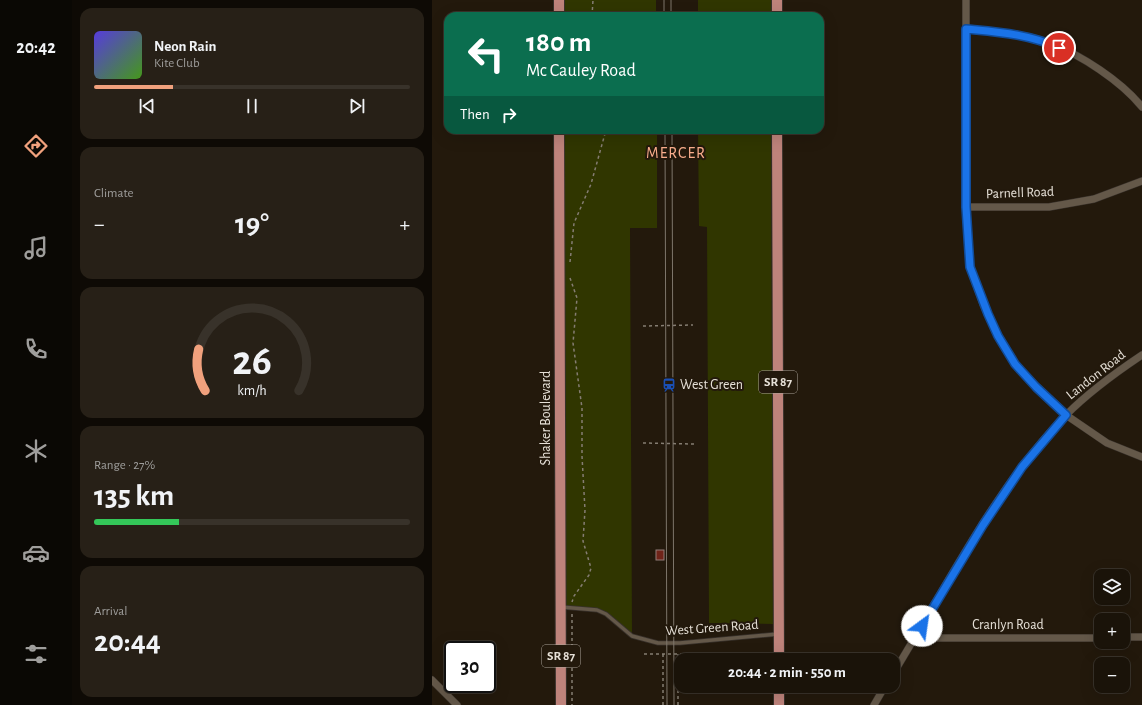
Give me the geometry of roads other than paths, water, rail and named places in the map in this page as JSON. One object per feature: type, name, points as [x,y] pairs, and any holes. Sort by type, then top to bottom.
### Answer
[{"type":"main road","points":[[559,0],[559,12]]},
{"type":"main road","points":[[777,0],[777,12]]},
{"type":"main road","name":"Shaker Boulevard","points":[[559,134],[561,705]]},
{"type":"main road","name":"SR 87","points":[[777,134],[779,653]]},
{"type":"main road","points":[[779,693],[779,705]]},
{"type":"street","points":[[966,0],[966,207],[970,267],[983,304],[998,336],[1015,364],[1036,387],[1066,415],[1107,443],[1142,457]]},
{"type":"street","points":[[966,29],[1009,34],[1049,43],[1080,57],[1111,79],[1142,107]]},
{"type":"street","name":"Parnell Road","points":[[966,207],[1049,207],[1094,199],[1142,181]]},
{"type":"street","name":"Landon Road","points":[[900,663],[983,525],[1022,467],[1066,415],[1107,379],[1142,356]]},
{"type":"street","points":[[1130,637],[1142,637]]},
{"type":"street","name":"Cranlyn Road","points":[[915,638],[1094,638]]},
{"type":"street","points":[[432,680],[457,705]]},
{"type":"street","points":[[874,705],[881,693]]},
{"type":"lane","name":"West Green Road","points":[[561,607],[597,610],[606,614],[623,630],[632,636],[658,643],[688,643],[779,634]]},
{"type":"tram line","points":[[664,0],[664,12]]},
{"type":"tram line","points":[[671,0],[671,12]]},
{"type":"tram line","points":[[665,134],[667,705]]},
{"type":"tram line","points":[[672,134],[674,705]]},
{"type":"place","name":"West Green","points":[[669,385]]},
{"type":"district","name":"MERCER","points":[[676,153]]}]
